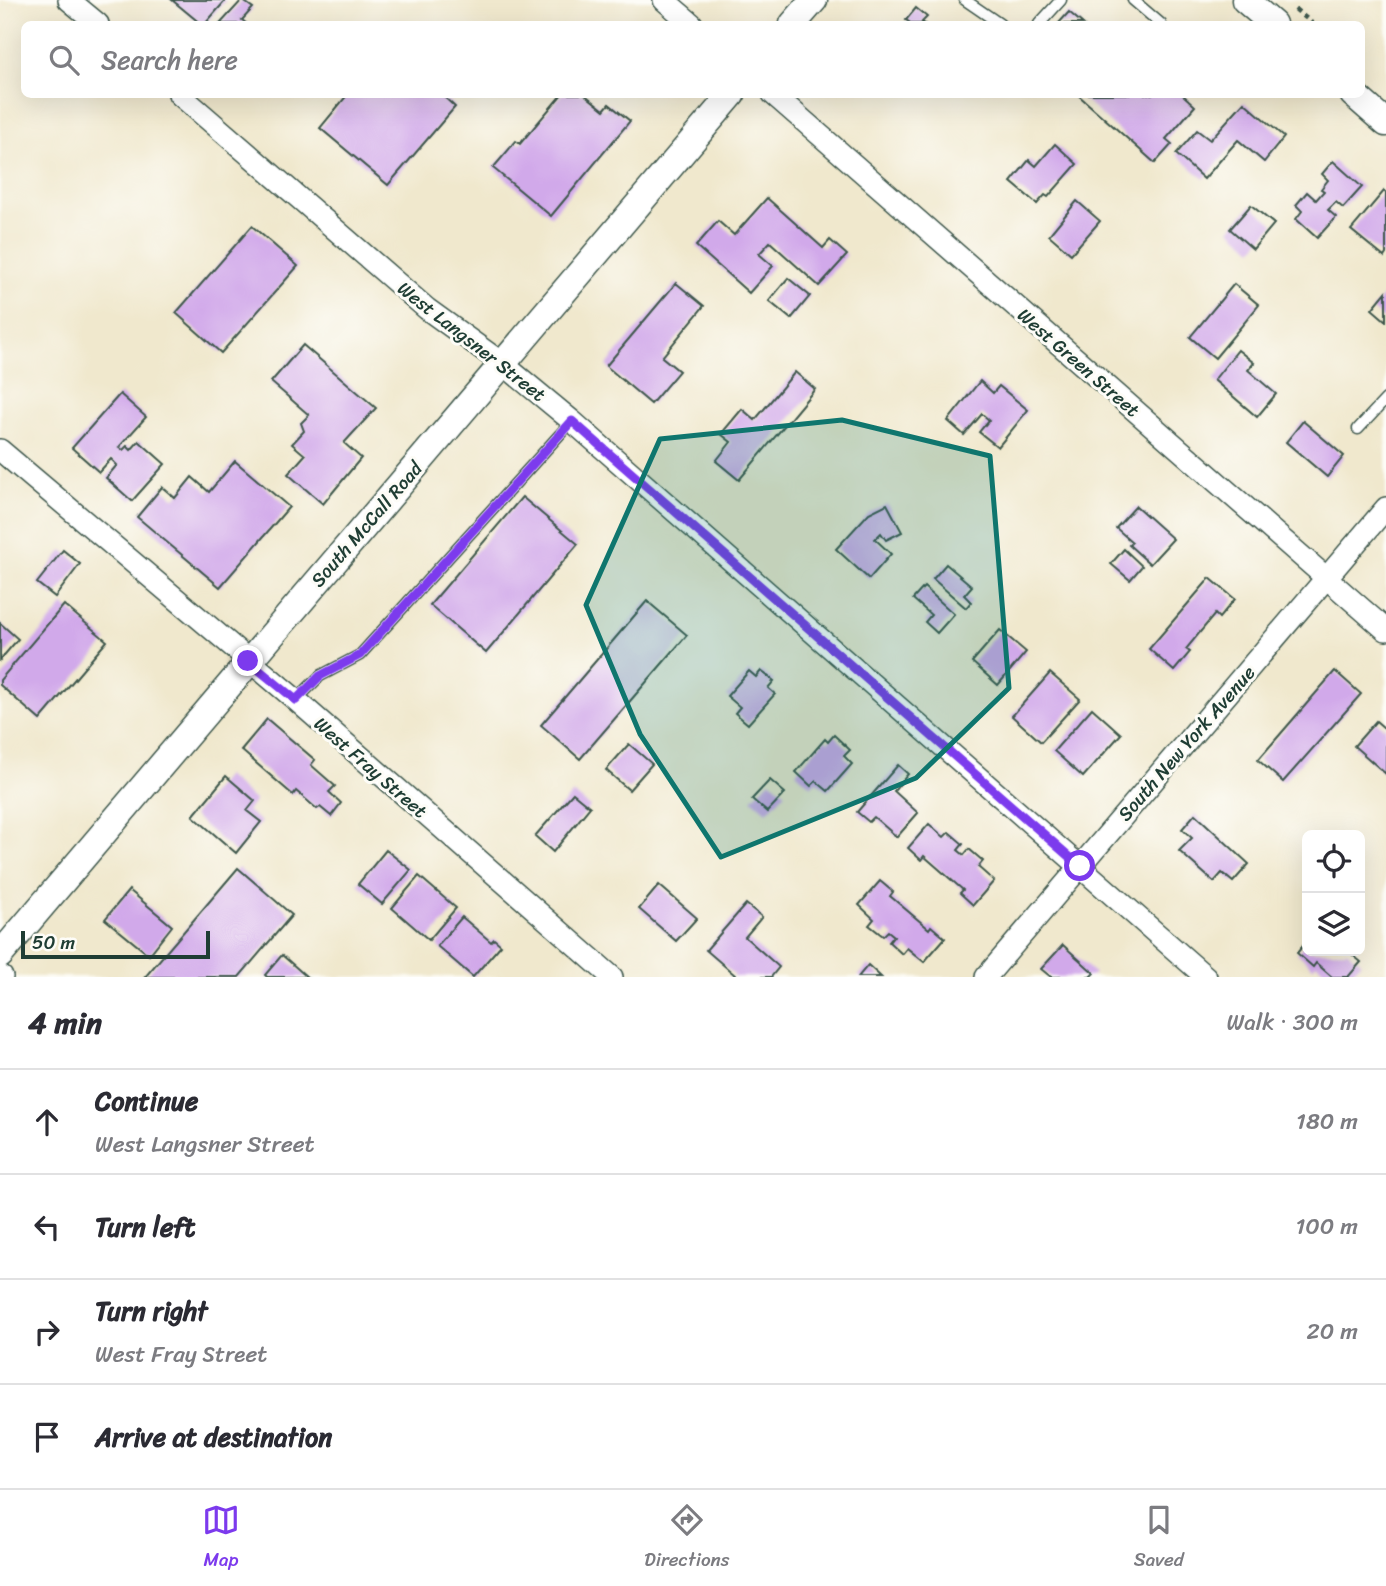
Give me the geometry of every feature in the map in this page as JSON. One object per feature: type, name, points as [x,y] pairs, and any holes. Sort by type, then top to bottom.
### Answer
[{"type":"street","points":[[69,0],[94,21]]},
{"type":"street","points":[[664,0],[688,21]]},
{"type":"street","points":[[796,21],[814,0]]},
{"type":"street","name":"West Langsner Street","points":[[184,98],[427,309],[503,364],[572,421],[1206,977]]},
{"type":"street","name":"South McCall Road","points":[[0,955],[729,98]]},
{"type":"street","name":"West Green Street","points":[[778,98],[1386,630]]},
{"type":"street","points":[[1358,98],[1386,123]]},
{"type":"street","name":"West Fray Street","points":[[0,450],[296,700],[612,977]]},
{"type":"street","name":"South New York Avenue","points":[[986,977],[1386,508]]},
{"type":"lane","points":[[965,0],[996,21]]},
{"type":"lane","points":[[1042,21],[1061,0]]},
{"type":"lane","points":[[1133,0],[1158,21]]},
{"type":"lane","points":[[1358,429],[1386,399]]},
{"type":"lane","points":[[296,700],[320,676],[360,655],[572,421]]},
{"type":"path","points":[[1294,8],[1309,21]]},
{"type":"highlighted area","points":[[842,420],[990,456],[1009,688],[916,778],[721,857],[640,734],[586,605],[660,439]]},
{"type":"building","points":[[172,0],[226,0],[208,21],[197,21]]},
{"type":"building","points":[[242,0],[253,8],[243,21],[223,21]]},
{"type":"building","points":[[916,8],[927,17],[923,21],[906,20]]},
{"type":"building","points":[[1069,12],[1080,21],[1061,21]]},
{"type":"building","points":[[345,98],[445,98],[455,107],[388,185],[320,128]]},
{"type":"building","points":[[559,98],[589,98],[604,110],[609,104],[630,121],[551,216],[493,168],[516,141],[520,144]]},
{"type":"building","points":[[1082,98],[1186,98],[1195,106],[1166,139],[1172,144],[1155,163]]},
{"type":"building","points":[[1244,102],[1284,137],[1264,162],[1238,140],[1204,179],[1176,154],[1197,130],[1210,140]]},
{"type":"building","points":[[1055,144],[1077,164],[1048,197],[1045,195],[1037,204],[1011,182],[1029,160],[1036,166]]},
{"type":"building","points":[[1333,161],[1362,187],[1343,208],[1336,202],[1328,210],[1336,217],[1317,238],[1296,219],[1302,211],[1296,205],[1307,192],[1316,200],[1324,191],[1321,189],[1328,180],[1322,174]]},
{"type":"building","points":[[1384,191],[1386,254],[1384,257],[1351,230]]},
{"type":"building","points":[[767,198],[823,248],[830,240],[847,255],[819,286],[770,242],[759,254],[773,266],[749,293],[696,246],[718,221],[734,235]]},
{"type":"building","points":[[1077,201],[1100,221],[1071,254],[1049,235]]},
{"type":"building","points":[[1251,205],[1274,224],[1253,249],[1230,229]]},
{"type":"building","points":[[252,226],[298,266],[221,353],[176,313]]},
{"type":"building","points":[[788,278],[810,296],[791,319],[769,301]]},
{"type":"building","points":[[676,283],[704,306],[662,357],[679,371],[651,404],[606,366]]},
{"type":"building","points":[[1234,284],[1259,305],[1215,358],[1190,337]]},
{"type":"building","points":[[1386,292],[1386,321],[1372,309]]},
{"type":"building","points":[[303,345],[376,408],[344,443],[361,458],[323,504],[288,474],[305,455],[292,444],[304,431],[301,423],[309,415],[271,382]]},
{"type":"building","points":[[1238,350],[1254,363],[1248,370],[1276,394],[1257,417],[1214,380]]},
{"type":"building","points":[[795,372],[815,389],[739,480],[716,461],[731,442],[721,434],[742,409],[755,420]]},
{"type":"building","points":[[980,381],[993,393],[999,386],[1028,410],[998,447],[979,432],[989,420],[982,414],[964,435],[948,421]]},
{"type":"building","points":[[120,394],[146,417],[119,447],[123,450],[127,446],[131,450],[139,441],[165,464],[132,501],[106,478],[117,465],[111,459],[99,472],[72,448]]},
{"type":"building","points":[[1303,421],[1344,456],[1327,477],[1286,442]]},
{"type":"building","points":[[235,461],[289,507],[220,587],[137,517],[162,487],[175,498],[192,477],[209,492]]},
{"type":"building","points":[[522,497],[578,544],[486,653],[430,605]]},
{"type":"building","points":[[887,504],[902,532],[886,540],[881,533],[875,539],[891,554],[869,579],[836,549],[869,513]]},
{"type":"building","points":[[1136,506],[1173,539],[1150,564],[1129,545],[1132,542],[1116,528]]},
{"type":"building","points":[[1124,549],[1142,566],[1130,580],[1111,564]]},
{"type":"building","points":[[63,550],[80,564],[55,597],[37,583]]},
{"type":"building","points":[[946,564],[972,586],[964,595],[971,602],[966,608],[933,579]]},
{"type":"building","points":[[1210,578],[1235,599],[1219,618],[1215,614],[1186,649],[1190,652],[1174,671],[1149,649]]},
{"type":"building","points":[[924,587],[954,614],[937,633],[925,622],[931,615],[913,599]]},
{"type":"building","points":[[647,601],[687,635],[580,759],[541,725]]},
{"type":"building","points":[[64,605],[107,641],[40,720],[0,685],[0,680]]},
{"type":"building","points":[[0,623],[18,639],[0,660]]},
{"type":"building","points":[[1000,630],[1026,652],[998,685],[972,662]]},
{"type":"building","points":[[749,671],[756,677],[761,671],[774,681],[768,688],[775,694],[748,724],[735,713],[740,707],[727,696]]},
{"type":"building","points":[[1335,671],[1361,694],[1283,782],[1258,760]]},
{"type":"building","points":[[1050,673],[1080,699],[1041,742],[1012,716]]},
{"type":"building","points":[[1092,708],[1121,734],[1083,777],[1054,751]]},
{"type":"building","points":[[267,719],[315,760],[311,765],[335,786],[329,792],[341,803],[331,816],[320,807],[317,809],[296,791],[293,795],[241,750]]},
{"type":"building","points":[[1376,721],[1384,728],[1386,725],[1386,774],[1354,746]]},
{"type":"building","points":[[834,735],[850,750],[844,756],[852,764],[828,791],[816,781],[811,786],[796,772],[825,739],[828,742]]},
{"type":"building","points":[[629,744],[652,764],[629,790],[606,770]]},
{"type":"building","points":[[898,765],[908,774],[894,791],[918,813],[897,837],[874,817],[869,822],[857,812]]},
{"type":"building","points":[[226,776],[255,801],[247,811],[261,822],[236,853],[193,816]]},
{"type":"building","points":[[770,780],[785,793],[767,812],[752,799]]},
{"type":"building","points":[[573,793],[590,807],[553,852],[535,836]]},
{"type":"building","points":[[1195,814],[1249,864],[1233,882],[1222,873],[1214,882],[1179,851],[1192,838],[1182,829]]},
{"type":"building","points":[[929,824],[944,837],[949,832],[963,844],[958,850],[964,855],[969,849],[983,861],[978,867],[994,881],[973,905],[960,893],[963,890],[924,856],[921,860],[908,848]]},
{"type":"building","points":[[386,850],[411,870],[382,904],[358,884]]},
{"type":"building","points":[[238,868],[292,915],[239,977],[145,977]]},
{"type":"building","points":[[419,876],[456,908],[429,940],[392,908]]},
{"type":"building","points":[[880,881],[893,892],[890,896],[929,929],[931,926],[945,938],[924,962],[907,948],[902,954],[889,942],[894,936],[888,931],[883,936],[869,925],[874,919],[859,905]]},
{"type":"building","points":[[659,885],[697,918],[676,941],[639,909]]},
{"type":"building","points":[[129,890],[172,926],[149,955],[105,919]]},
{"type":"building","points":[[746,904],[762,917],[745,937],[779,967],[771,977],[733,977],[735,975],[706,950]]},
{"type":"building","points":[[462,917],[491,942],[494,939],[501,945],[473,977],[437,946]]},
{"type":"building","points":[[1063,945],[1094,973],[1090,977],[1051,977],[1041,969]]},
{"type":"building","points":[[1302,947],[1302,956],[1354,956],[1361,962],[1348,977],[1332,977],[1316,963],[1313,967],[1297,953]]},
{"type":"building","points":[[282,955],[307,977],[267,977],[265,975]]},
{"type":"building","points":[[868,965],[881,977],[858,977]]},
{"type":"route","points":[[248,661],[296,700],[320,676],[360,655],[572,421],[1080,866]]}]
